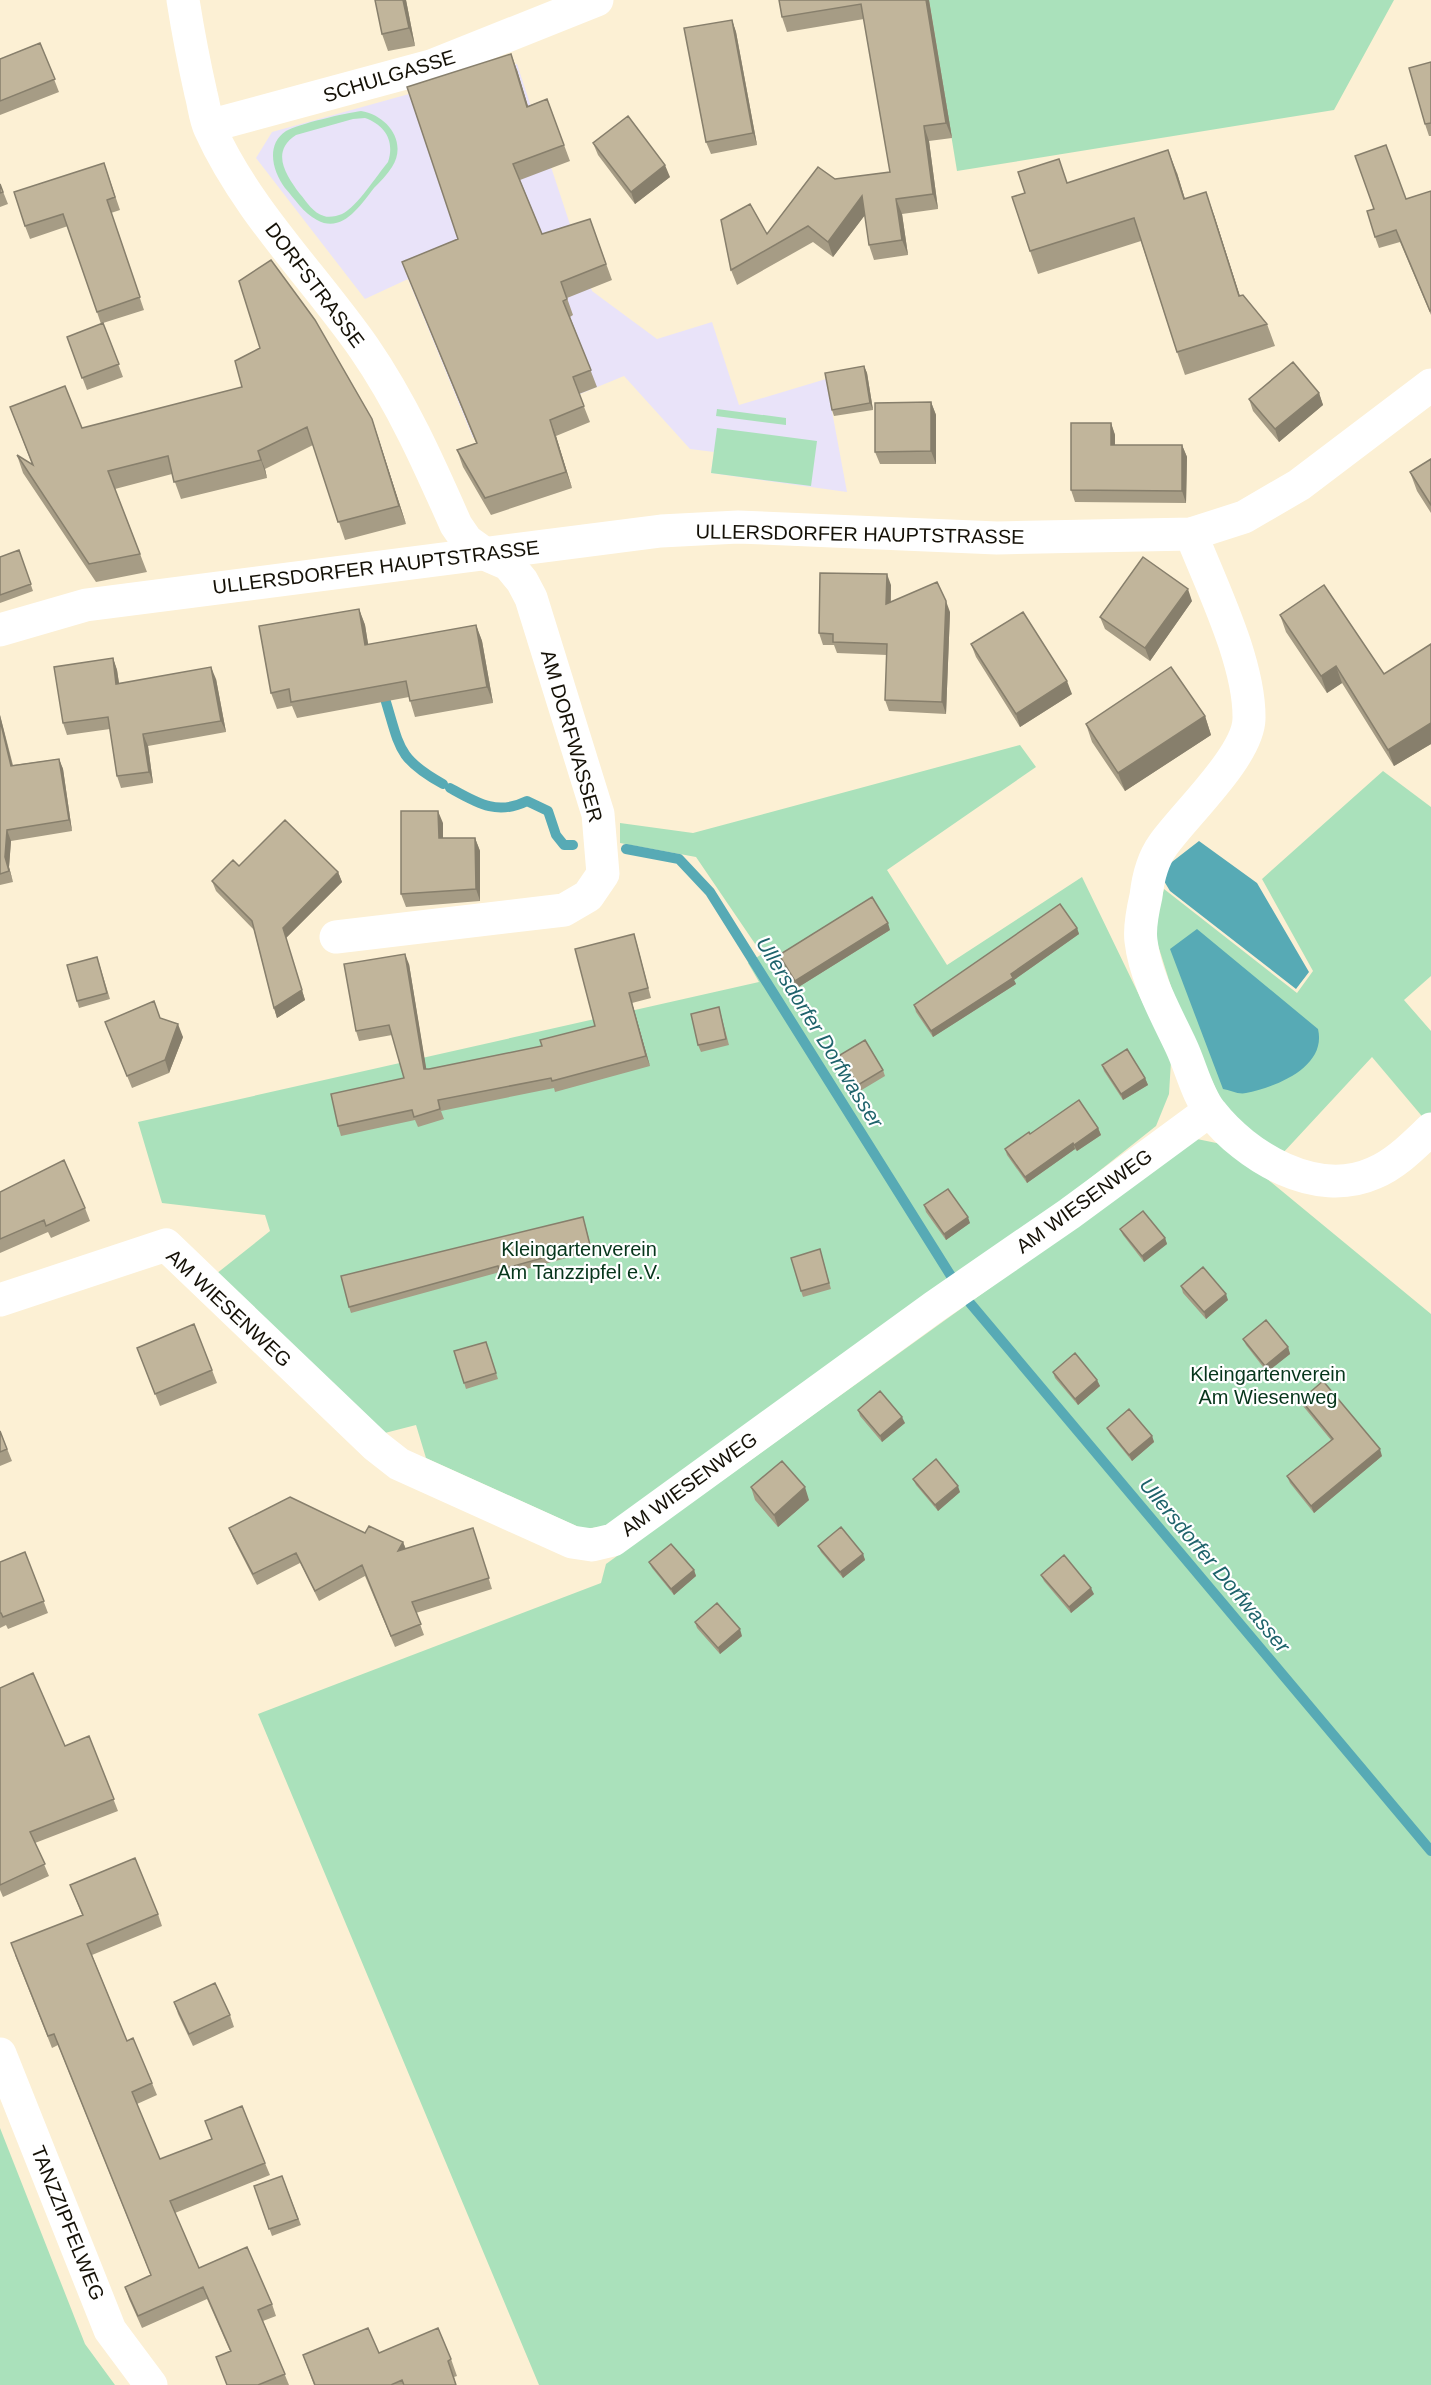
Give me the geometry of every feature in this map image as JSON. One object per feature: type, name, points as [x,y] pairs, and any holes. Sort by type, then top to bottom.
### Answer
[{"type":"street","name":"DORFSTRASSE","points":[[183,0],[190,45],[209,126],[253,204],[369,357],[406,416],[456,525],[467,541],[485,554]]},
{"type":"street","name":"SCHULGASSE","points":[[209,126],[431,66],[564,11],[597,0]]},
{"type":"street","name":"ULLERSDORFER HAUPTSTRASSE","points":[[0,630],[86,605],[661,531],[738,527],[997,538],[1191,534],[1244,518],[1299,485],[1431,385]]},
{"type":"street","points":[[1191,534],[1249,692],[1249,723],[1238,751],[1162,846],[1150,871],[1141,940],[1151,976],[1166,1015],[1209,1111],[1257,1156],[1276,1167],[1298,1174],[1340,1181],[1374,1173],[1404,1154],[1431,1129]]},
{"type":"street","name":"AM DORFWASSER","points":[[336,937],[564,910],[588,896],[603,874],[598,814],[531,598],[522,580],[508,564],[485,554]]},
{"type":"street","name":"AM WIESENWEG","points":[[0,1300],[166,1245],[376,1446],[399,1464],[572,1542],[592,1545],[613,1540],[934,1307],[1069,1214],[1209,1111]]},
{"type":"street","name":"TANZZIPFELWEG","points":[[0,2054],[110,2330],[151,2385]]},
{"type":"shaded area","points":[[517,64],[592,291],[657,339],[712,322],[739,405],[826,379],[847,492],[711,473],[714,452],[690,449],[624,376],[473,438],[408,279],[365,299],[256,158],[272,132]]},
{"type":"green space","points":[[929,0],[1394,0],[1334,110],[957,171]]},
{"type":"green space","points":[[361,111],[379,118],[392,131],[398,148],[396,158],[388,173],[350,216],[334,223],[317,220],[300,206],[281,182],[273,159],[275,144],[279,137],[292,128]],"holes":[[[365,118],[372,121],[387,135],[390,147],[388,162],[348,210],[333,216],[320,215],[310,207],[290,179],[283,164],[284,149],[296,135],[353,119]]]},
{"type":"green space","points":[[717,409],[786,418],[786,425],[716,416]]},
{"type":"green space","points":[[717,428],[817,441],[811,486],[711,473]]},
{"type":"green space","name":"Kleingartenverein Am Tanzzipfel e.V.","points":[[1020,745],[1036,767],[887,870],[947,965],[1082,877],[1171,1061],[1169,1094],[1156,1126],[1064,1199],[607,1526],[583,1529],[426,1458],[416,1425],[381,1434],[216,1274],[270,1231],[265,1215],[162,1203],[138,1122],[759,982],[748,963],[762,954],[696,857],[620,843],[620,823],[693,833]]},
{"type":"green space","points":[[1383,771],[1431,807],[1431,976],[1404,1000],[1431,1031],[1431,1117],[1426,1121],[1372,1057],[1282,1154],[1258,1140],[1223,1104],[1178,1009],[1157,942],[1156,918],[1164,889],[1297,993],[1313,971],[1262,879]]},
{"type":"green space","name":"Kleingartenverein Am Wiesenweg","points":[[1197,1139],[1226,1145],[1431,1314],[1431,2385],[539,2385],[258,1714],[601,1583],[606,1564]]},
{"type":"green space","points":[[0,2128],[85,2344],[115,2385],[0,2385]]},
{"type":"water","points":[[1199,841],[1257,883],[1309,972],[1296,989],[1170,891],[1164,881],[1168,865]]},
{"type":"water","points":[[1197,929],[1318,1029],[1319,1042],[1315,1054],[1297,1073],[1271,1086],[1246,1093],[1223,1089],[1170,949]]},
{"type":"building","points":[[375,0],[403,0],[409,28],[382,34]]},
{"type":"building","points":[[779,0],[926,0],[946,123],[924,126],[933,194],[896,199],[902,240],[869,245],[862,196],[828,242],[808,226],[731,270],[721,220],[750,204],[767,234],[818,167],[835,179],[890,172],[861,4],[782,17]]},
{"type":"building","points":[[732,20],[753,133],[706,142],[684,28]]},
{"type":"building","points":[[40,43],[55,79],[0,101],[0,59]]},
{"type":"building","points":[[511,54],[527,107],[547,99],[564,145],[513,164],[542,234],[590,219],[606,264],[561,282],[567,299],[563,301],[591,370],[573,377],[584,406],[550,420],[566,472],[485,498],[457,450],[477,443],[402,262],[458,239],[407,87]]},
{"type":"building","points":[[1431,62],[1431,123],[1425,124],[1409,68]]},
{"type":"building","points":[[628,116],[665,165],[631,192],[593,143]]},
{"type":"building","points":[[1386,145],[1406,199],[1431,191],[1430,311],[1396,230],[1375,237],[1367,211],[1374,209],[1355,156]]},
{"type":"building","points":[[1168,150],[1184,199],[1206,192],[1239,296],[1243,295],[1267,324],[1177,352],[1134,218],[1030,251],[1012,197],[1025,193],[1018,172],[1059,159],[1067,183]]},
{"type":"building","points":[[104,163],[115,197],[107,200],[140,297],[97,312],[63,214],[25,226],[14,192]]},
{"type":"building","points":[[271,260],[315,320],[372,419],[399,506],[338,522],[307,427],[258,451],[261,460],[174,482],[168,456],[108,471],[140,554],[89,564],[17,455],[33,465],[10,407],[65,386],[82,428],[242,387],[235,361],[260,348],[239,281]]},
{"type":"building","points":[[103,323],[119,364],[82,378],[67,337]]},
{"type":"building","points":[[1293,362],[1319,393],[1275,429],[1249,399]]},
{"type":"building","points":[[864,366],[870,403],[832,410],[825,373]]},
{"type":"building","points":[[931,402],[931,451],[875,452],[875,403]]},
{"type":"building","points":[[1071,423],[1111,423],[1111,445],[1182,445],[1182,491],[1071,490]]},
{"type":"building","points":[[1431,459],[1431,505],[1410,472]]},
{"type":"building","points":[[19,550],[31,584],[0,595],[0,557]]},
{"type":"building","points":[[1143,557],[1188,589],[1145,648],[1100,617]]},
{"type":"building","points":[[820,573],[887,574],[886,604],[937,582],[946,601],[942,702],[885,700],[887,644],[833,642],[833,634],[819,633]]},
{"type":"building","points":[[1324,585],[1384,674],[1431,644],[1431,723],[1388,750],[1336,666],[1321,676],[1280,615]]},
{"type":"building","points":[[359,609],[365,645],[476,625],[487,687],[410,701],[406,681],[291,702],[289,689],[271,693],[259,626]]},
{"type":"building","points":[[1023,612],[1067,681],[1016,714],[971,644]]},
{"type":"building","points":[[113,658],[116,684],[211,667],[221,721],[143,734],[149,772],[117,776],[108,717],[63,723],[54,667]]},
{"type":"building","points":[[1171,667],[1205,716],[1118,773],[1086,724]]},
{"type":"building","points":[[0,720],[11,766],[59,759],[69,820],[7,830],[5,857],[9,871],[0,874]]},
{"type":"building","points":[[401,811],[438,811],[439,838],[475,838],[476,889],[401,894]]},
{"type":"building","points":[[285,820],[338,872],[283,928],[302,990],[274,1008],[252,921],[212,881],[233,860],[239,866]]},
{"type":"building","points":[[872,897],[888,923],[795,981],[779,955]]},
{"type":"building","points":[[1060,904],[1077,928],[1011,974],[1013,978],[931,1031],[914,1005]]},
{"type":"building","points":[[634,934],[648,988],[629,993],[646,1056],[552,1081],[551,1078],[438,1100],[440,1109],[414,1117],[412,1110],[338,1126],[331,1094],[404,1078],[389,1025],[356,1031],[344,964],[405,954],[424,1069],[429,1069],[542,1046],[540,1040],[595,1026],[575,949]]},
{"type":"building","points":[[97,957],[107,993],[77,1001],[67,965]]},
{"type":"building","points":[[154,1001],[160,1018],[178,1024],[165,1060],[127,1076],[105,1022]]},
{"type":"building","points":[[719,1007],[726,1039],[698,1045],[691,1014]]},
{"type":"building","points":[[865,1040],[883,1070],[858,1085],[840,1055]]},
{"type":"building","points":[[1127,1049],[1145,1078],[1121,1094],[1102,1065]]},
{"type":"building","points":[[1079,1100],[1098,1128],[1025,1177],[1005,1149]]},
{"type":"building","points":[[64,1160],[85,1208],[46,1226],[44,1220],[0,1239],[0,1192]]},
{"type":"building","points":[[948,1189],[968,1217],[944,1234],[924,1205]]},
{"type":"building","points":[[1143,1211],[1165,1238],[1142,1256],[1120,1229]]},
{"type":"building","points":[[583,1217],[590,1245],[499,1270],[498,1266],[349,1307],[341,1276]]},
{"type":"building","points":[[820,1249],[829,1283],[801,1291],[791,1258]]},
{"type":"building","points":[[1203,1267],[1226,1294],[1204,1312],[1181,1286]]},
{"type":"building","points":[[1266,1320],[1288,1347],[1265,1366],[1243,1339]]},
{"type":"building","points":[[194,1324],[212,1370],[155,1394],[137,1348]]},
{"type":"building","points":[[486,1342],[496,1373],[464,1383],[454,1351]]},
{"type":"building","points":[[1075,1353],[1097,1380],[1075,1399],[1053,1372]]},
{"type":"building","points":[[1323,1381],[1380,1449],[1311,1506],[1287,1476],[1333,1439],[1301,1400]]},
{"type":"building","points":[[880,1391],[902,1417],[880,1436],[858,1410]]},
{"type":"building","points":[[1129,1409],[1152,1436],[1129,1455],[1107,1428]]},
{"type":"building","points":[[0,1431],[7,1449],[0,1452]]},
{"type":"building","points":[[936,1459],[958,1486],[935,1505],[913,1479]]},
{"type":"building","points":[[782,1461],[805,1487],[774,1515],[751,1487]]},
{"type":"building","points":[[290,1497],[365,1533],[369,1526],[403,1542],[398,1551],[473,1528],[489,1578],[412,1602],[421,1624],[391,1636],[362,1565],[315,1591],[296,1553],[253,1574],[229,1528]]},
{"type":"building","points":[[841,1527],[863,1554],[840,1572],[818,1546]]},
{"type":"building","points":[[671,1544],[694,1570],[671,1589],[649,1562]]},
{"type":"building","points":[[25,1552],[44,1601],[3,1617],[0,1613],[0,1562]]},
{"type":"building","points":[[1064,1555],[1091,1588],[1069,1607],[1041,1575]]},
{"type":"building","points":[[717,1603],[740,1629],[718,1648],[695,1622]]},
{"type":"building","points":[[33,1673],[65,1746],[89,1736],[114,1799],[30,1832],[45,1864],[0,1885],[0,1688]]},
{"type":"building","points":[[135,1858],[158,1914],[87,1944],[127,2041],[133,2038],[152,2083],[132,2092],[160,2159],[212,2139],[205,2121],[242,2106],[265,2163],[170,2201],[199,2268],[247,2247],[272,2304],[258,2310],[285,2374],[258,2385],[227,2385],[216,2357],[231,2351],[203,2287],[138,2316],[125,2287],[151,2275],[54,2034],[48,2036],[11,1943],[83,1915],[70,1885]]},
{"type":"building","points":[[215,1983],[230,2015],[189,2034],[174,2002]]},
{"type":"building","points":[[282,2176],[298,2219],[269,2229],[254,2186]]},
{"type":"building","points":[[368,2328],[379,2353],[438,2328],[451,2359],[448,2361],[456,2385],[404,2385],[402,2380],[391,2385],[315,2385],[303,2355]]},
{"type":"waterway","name":"Ullersdorfer Dorfwasser","points":[[386,702],[394,731],[403,751],[417,767],[443,784]]},
{"type":"waterway","name":"Ullersdorfer Dorfwasser","points":[[450,788],[487,806],[506,807],[527,801],[548,811],[556,835],[564,845],[573,845]]},
{"type":"waterway","name":"Ullersdorfer Dorfwasser","points":[[626,849],[679,859],[710,892],[951,1276]]},
{"type":"waterway","name":"Ullersdorfer Dorfwasser","points":[[970,1303],[1431,1851]]}]
